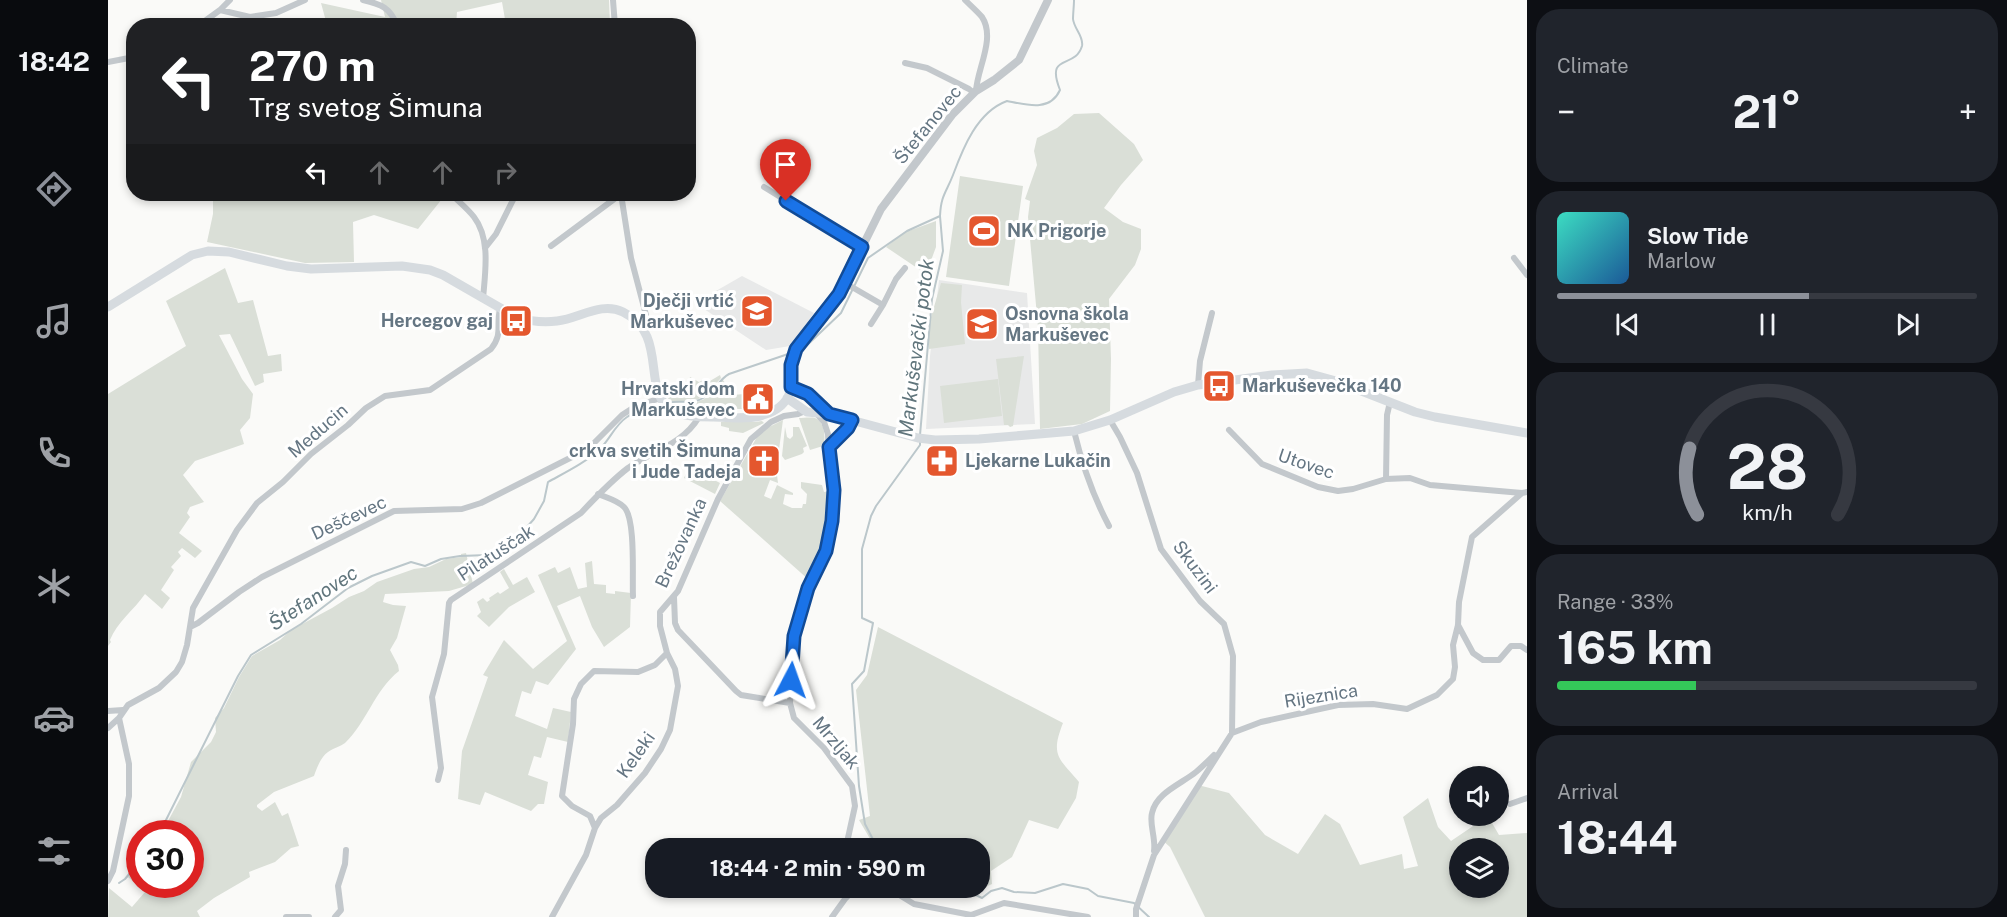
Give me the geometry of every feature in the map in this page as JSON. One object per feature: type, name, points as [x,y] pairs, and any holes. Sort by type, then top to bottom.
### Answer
[{"type":"main road","points":[[108,307],[192,255],[208,251],[229,252],[287,266],[311,269],[402,266],[430,270],[443,275],[500,309],[528,321],[557,321],[609,308],[622,312],[642,326],[651,346],[664,402],[680,413],[699,417],[761,416],[777,408],[787,398],[791,387],[804,391],[829,414]]},
{"type":"main road","points":[[787,398],[810,412],[829,414],[921,438],[980,439],[1074,431],[1110,420],[1174,392],[1198,385],[1272,375],[1307,374],[1336,381],[1435,417],[1527,433]]},
{"type":"main road","points":[[810,412],[815,408],[816,401]]},
{"type":"street","points":[[209,18],[230,0]]},
{"type":"street","points":[[220,10],[250,17],[276,13],[302,0]]},
{"type":"street","points":[[363,0],[380,3],[390,10],[394,18]]},
{"type":"street","points":[[613,0],[614,18]]},
{"type":"street","points":[[905,63],[927,68],[975,92],[985,56],[986,34],[983,19],[965,0]]},
{"type":"street","name":"Štefanovec","points":[[791,387],[793,358],[796,349],[848,284],[862,247],[881,209],[952,115],[975,92],[1018,60],[1048,0]]},
{"type":"street","points":[[108,62],[126,59]]},
{"type":"street","points":[[764,187],[862,247]]},
{"type":"street","points":[[458,201],[476,219],[485,248],[483,299]]},
{"type":"street","points":[[485,248],[496,234],[512,201]]},
{"type":"street","points":[[551,246],[612,201]]},
{"type":"street","points":[[622,201],[631,258],[646,315],[642,326]]},
{"type":"street","points":[[1514,258],[1527,275]]},
{"type":"street","points":[[871,324],[896,279],[905,268]]},
{"type":"street","points":[[848,284],[883,305]]},
{"type":"street","name":"Meducin","points":[[190,627],[193,608],[237,530],[257,503],[283,482],[311,454],[385,396],[430,390],[491,349],[499,334],[500,309]]},
{"type":"street","points":[[1198,385],[1200,360],[1212,313]]},
{"type":"street","name":"Deščevec","points":[[190,627],[262,577],[394,511],[462,509],[481,503],[572,457],[592,444],[612,422],[636,406],[664,402]]},
{"type":"street","points":[[1386,479],[1387,415],[1390,402]]},
{"type":"street","points":[[674,597],[675,623],[678,630],[736,691],[748,696],[790,703],[794,636],[808,588],[826,551],[832,521],[834,490],[826,427],[810,412]]},
{"type":"street","name":"Brežovanka","points":[[667,653],[659,615],[674,597],[715,505],[751,439],[771,422],[784,416],[810,412]]},
{"type":"street","name":"Pilatuščak","points":[[438,780],[441,768],[432,697],[444,654],[449,603],[581,513],[629,468],[681,438],[699,417]]},
{"type":"street","points":[[829,447],[848,428],[852,420]]},
{"type":"street","name":"Skuzini","points":[[1110,420],[1137,473],[1161,549],[1200,601],[1224,624],[1233,656],[1232,733]]},
{"type":"street","name":"Utovec","points":[[1229,430],[1262,464],[1318,487],[1338,491],[1386,479],[1410,478],[1430,485],[1525,493]]},
{"type":"street","points":[[1074,431],[1088,480],[1098,507],[1109,526]]},
{"type":"street","name":"Rijeznica","points":[[1232,733],[1261,722],[1338,705],[1373,704],[1407,709],[1437,695],[1453,679],[1455,667],[1453,645],[1458,625],[1458,602],[1472,537],[1525,493]]},
{"type":"street","points":[[598,495],[623,505],[629,513],[633,596]]},
{"type":"street","points":[[1458,625],[1473,653],[1483,660],[1499,660],[1511,646],[1521,646],[1527,650]]},
{"type":"street","points":[[108,728],[119,718],[123,710],[134,701],[159,688],[176,672],[182,662],[190,627]]},
{"type":"street","points":[[552,917],[586,855],[595,828],[590,816],[572,806],[562,796],[573,724],[573,706],[577,691],[594,671],[638,672],[655,665],[667,653]]},
{"type":"street","name":"Keleki","points":[[595,828],[601,818],[617,805],[645,773],[670,730],[678,686],[675,669],[667,653]]},
{"type":"street","name":"Mrzljak","points":[[790,703],[794,717],[824,748],[852,786],[855,806],[848,838]]},
{"type":"street","points":[[108,711],[123,710]]},
{"type":"street","points":[[108,880],[113,871],[129,796],[129,764],[119,718]]},
{"type":"street","points":[[1154,855],[1232,733]]},
{"type":"street","points":[[1136,917],[1136,909],[1154,855],[1156,840],[1151,816],[1155,804],[1221,749]]},
{"type":"street","points":[[1510,804],[1527,798]]},
{"type":"street","points":[[335,917],[341,910],[338,886],[345,864],[346,850]]},
{"type":"street","points":[[832,917],[846,898]]},
{"type":"street","points":[[904,898],[914,904],[971,915],[1004,903],[1086,917]]},
{"type":"street","points":[[286,917],[309,917]]},
{"type":"shaded area","points":[[381,0],[609,0],[610,18],[505,18],[502,2],[457,12],[457,18],[325,18],[321,3],[385,17]]},
{"type":"shaded area","points":[[1099,113],[1134,144],[1143,160],[1104,208],[1123,222],[1141,229],[1141,249],[1135,265],[1109,299],[1110,411],[1082,424],[1040,429],[1038,327],[1028,217],[1030,201],[1025,199],[1037,165],[1034,151],[1037,138],[1057,128],[1074,114]]},
{"type":"shaded area","name":"NK Prigorje","points":[[960,176],[1023,186],[1009,286],[946,277]]},
{"type":"shaded area","points":[[213,201],[440,201],[418,229],[374,215],[353,222],[354,262],[305,263],[207,242],[213,214]]},
{"type":"shaded area","points":[[936,221],[936,247],[926,274],[886,247],[903,233]]},
{"type":"shaded area","points":[[225,268],[238,303],[253,300],[268,356],[281,354],[282,371],[263,374],[264,382],[255,386],[230,334],[219,335],[242,379],[253,394],[250,418],[240,430],[244,444],[195,461],[183,475],[204,502],[190,507],[187,513],[190,517],[179,533],[202,551],[195,558],[182,548],[178,552],[181,556],[171,567],[174,570],[161,590],[170,598],[162,609],[145,594],[117,627],[108,646],[108,394],[186,346],[166,301]]},
{"type":"shaded area","name":"Dječji vrtić Markuševec","points":[[742,276],[814,313],[790,346],[766,350],[695,303]]},
{"type":"shaded area","name":"Osnovna škola Markuševec","points":[[939,280],[1027,293],[1035,424],[926,429],[930,356]]},
{"type":"shaded area","points":[[941,283],[962,285],[961,302],[965,344],[929,349],[929,324]]},
{"type":"shaded area","points":[[1024,356],[1013,426],[1010,427],[1004,425],[996,359]]},
{"type":"shaded area","points":[[720,375],[721,378],[700,398],[689,401],[670,401],[668,398],[687,390],[690,377],[699,382],[703,380],[705,384]]},
{"type":"shaded area","points":[[722,379],[733,395],[744,394],[746,409],[726,409],[725,405],[719,405],[718,408],[697,412],[673,407],[675,403],[686,404],[701,401]]},
{"type":"shaded area","points":[[998,379],[1002,416],[944,423],[940,386]]},
{"type":"shaded area","points":[[799,418],[815,418],[821,423],[824,431],[823,446],[810,450]]},
{"type":"shaded area","points":[[783,420],[778,457],[760,451],[752,464],[762,470],[774,471],[777,475],[778,483],[770,480],[764,496],[771,499],[777,485],[793,493],[793,495],[785,494],[783,504],[792,508],[802,508],[803,504],[806,504],[807,494],[801,488],[801,482],[822,485],[824,492],[830,491],[823,553],[809,580],[720,501],[757,437],[767,428]]},
{"type":"shaded area","points":[[721,422],[764,423],[743,433],[729,431],[729,428],[721,426]]},
{"type":"shaded area","points":[[785,427],[787,437],[790,439],[793,436],[793,427],[799,427],[807,446],[803,448],[802,454],[785,460],[782,456]]},
{"type":"shaded area","points":[[689,467],[720,483],[715,494],[684,478]]},
{"type":"shaded area","points":[[466,553],[473,584],[449,591],[385,594],[383,602],[406,606],[397,638],[390,650],[399,671],[383,688],[353,735],[323,757],[314,776],[274,792],[257,805],[262,811],[275,802],[282,816],[288,813],[299,846],[291,848],[275,862],[249,872],[250,877],[197,911],[200,917],[108,917],[109,888],[132,907],[140,898],[204,898],[204,820],[169,820],[181,797],[191,762],[211,742],[216,732],[215,718],[224,708],[252,656],[280,640],[291,630],[377,582],[414,569],[429,567],[446,559],[461,557],[461,554]]},
{"type":"shaded area","points":[[592,561],[594,584],[606,585],[606,593],[615,594],[615,591],[631,593],[630,627],[604,647],[592,627],[580,596],[557,606],[576,649],[548,685],[536,681],[531,694],[522,691],[515,716],[547,729],[553,708],[571,712],[568,742],[547,737],[541,758],[534,756],[528,775],[548,782],[544,804],[538,804],[531,811],[485,792],[480,805],[458,799],[462,751],[488,677],[483,675],[504,640],[533,669],[567,641],[538,575],[555,567],[558,573],[570,567],[578,589],[587,587],[585,563]]},
{"type":"shaded area","points":[[504,569],[513,585],[527,577],[535,592],[509,607],[489,627],[477,616],[481,612],[477,602],[483,598],[487,602],[498,592],[500,594],[509,588],[500,572]]},
{"type":"shaded area","points":[[878,627],[1063,723],[1057,750],[1062,761],[1079,782],[1076,798],[1058,829],[1029,820],[1012,857],[991,871],[992,884],[990,885],[990,838],[870,838],[859,820],[870,816],[856,690],[867,675]]},
{"type":"shaded area","points":[[1198,785],[1229,793],[1265,835],[1298,854],[1325,814],[1340,824],[1360,865],[1402,854],[1404,869],[1418,866],[1403,817],[1428,798],[1438,827],[1449,839],[1449,898],[1509,898],[1509,838],[1455,838],[1473,826],[1494,826],[1499,835],[1527,833],[1527,917],[1205,917],[1170,847],[1162,840]]},
{"type":"waterway","name":"Štefanovec","points":[[797,352],[802,350],[841,313],[868,258],[907,231],[940,216],[943,199],[961,154],[972,132],[987,113],[1007,101],[1037,105],[1050,102],[1056,97],[1060,90],[1056,70],[1063,63],[1074,58],[1082,46],[1082,39],[1073,19],[1074,0]]},
{"type":"waterway","name":"Markuševački potok","points":[[920,435],[932,299],[943,251],[940,216]]},
{"type":"waterway","name":"Štefanovec","points":[[668,403],[700,400],[729,374],[791,353]]},
{"type":"waterway","name":"Štefanovec","points":[[166,820],[238,676],[251,655],[301,624],[348,588],[372,576],[411,562],[425,566],[441,559],[488,555],[501,545],[518,537],[534,519],[544,501],[548,482],[594,454],[604,445],[619,424],[631,414],[663,405]]},
{"type":"waterway","name":"Markuševački potok","points":[[872,838],[865,824],[859,786],[852,684],[864,671],[873,623],[862,618],[862,549],[876,506],[920,445],[920,441]]},
{"type":"waterway","name":"Štefanovec","points":[[119,883],[126,878]]},
{"type":"waterway","name":"Markuševački potok","points":[[990,892],[1002,888],[1014,892],[1035,893],[1063,884],[1088,889],[1098,896],[1134,903],[1149,917]]},
{"type":"place","name":"NK Prigorje","points":[[984,231]]},
{"type":"place","name":"Dječji vrtić Markuševec","points":[[757,311]]},
{"type":"place","name":"Hercegov gaj","points":[[516,321]]},
{"type":"place","name":"Osnovna škola Markuševec","points":[[982,324]]},
{"type":"place","name":"Markuševečka 140","points":[[1219,386]]},
{"type":"place","name":"Hrvatski dom Markuševec","points":[[758,399]]},
{"type":"place","name":"crkva svetih Šimuna i Jude Tadeja","points":[[764,461]]},
{"type":"place","name":"Ljekarne Lukačin","points":[[942,461]]},
{"type":"route","points":[[786,201],[862,247],[839,294],[796,349],[791,365],[791,387],[814,398],[829,414],[852,420],[848,428],[829,447],[834,490],[832,521],[826,551],[808,588],[794,636],[791,680]]}]
